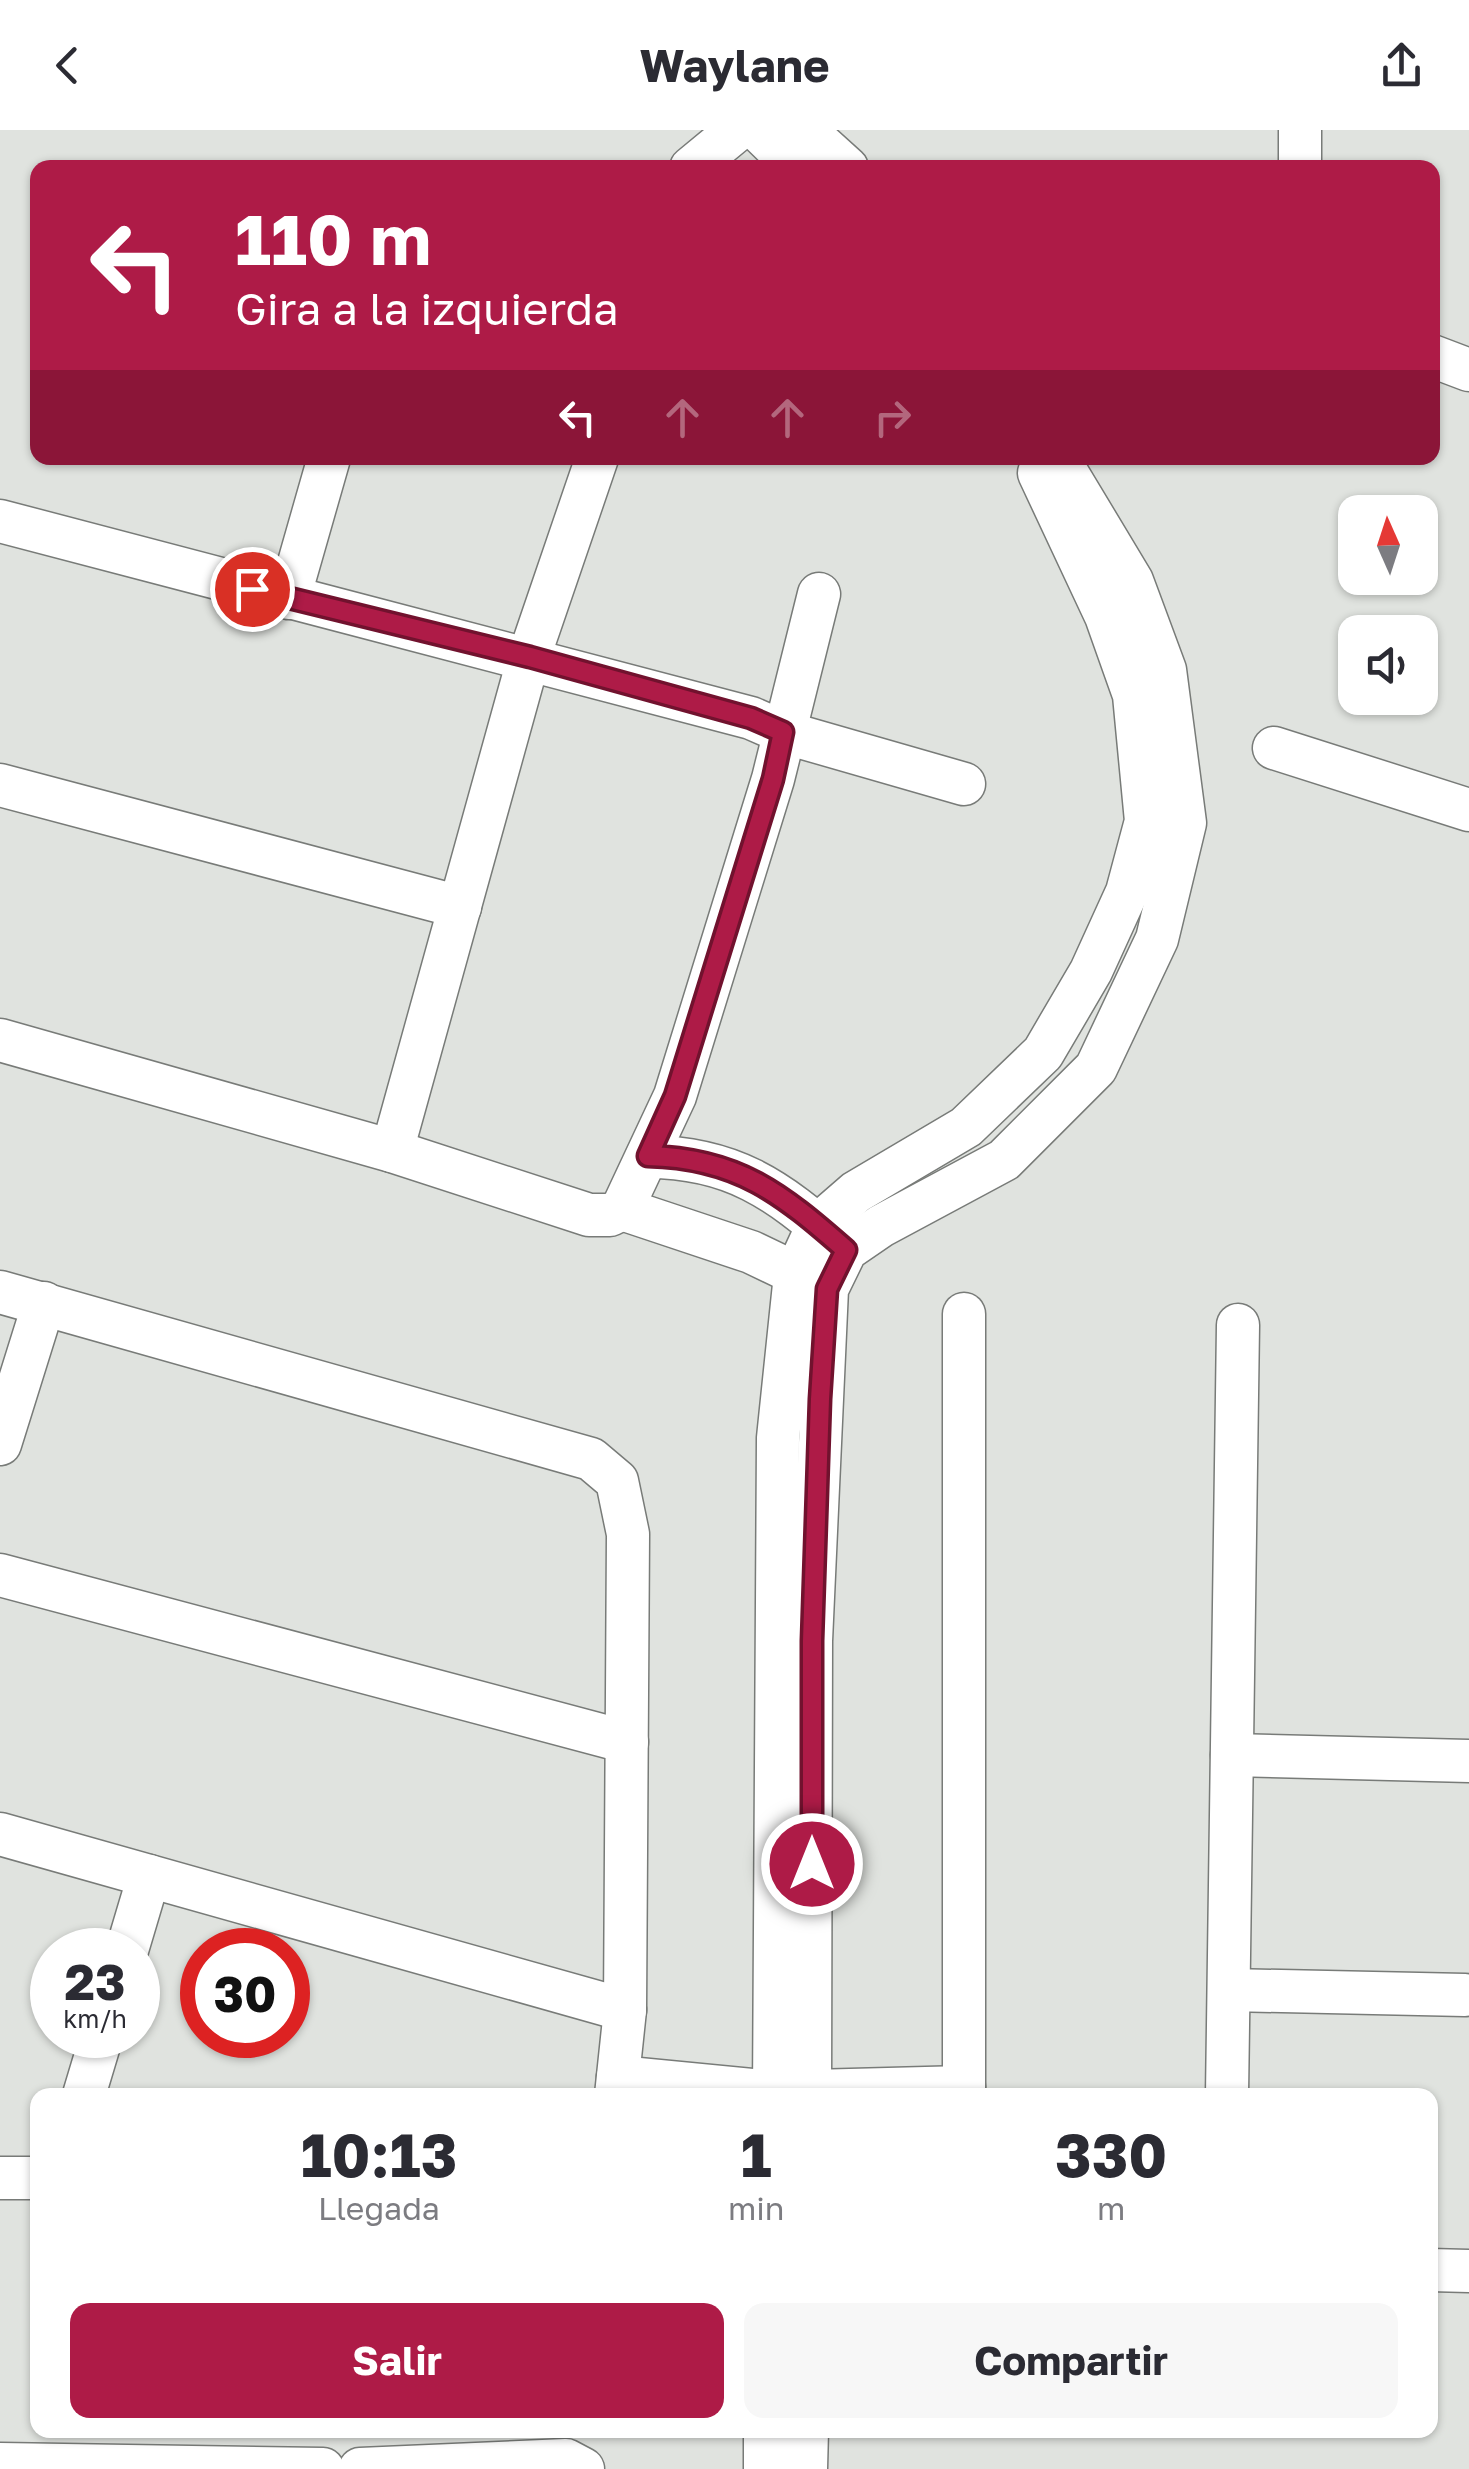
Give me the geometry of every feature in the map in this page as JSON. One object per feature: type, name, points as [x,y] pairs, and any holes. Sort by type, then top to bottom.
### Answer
[{"type":"street","points":[[701,160],[737,130]]},
{"type":"street","points":[[758,130],[790,160]]},
{"type":"street","points":[[806,130],[838,160]]},
{"type":"street","points":[[1300,130],[1300,160]]},
{"type":"street","points":[[1440,359],[1469,370]]},
{"type":"street","points":[[288,598],[327,465]]},
{"type":"street","points":[[392,1151],[530,657],[595,465]]},
{"type":"street","points":[[792,2088],[778,1438],[811,1282],[856,1192],[966,1127],[1043,1053],[1091,972],[1127,892],[1146,821],[1134,695],[1106,616],[1035,465]]},
{"type":"street","points":[[832,1237],[881,1226],[1004,1160],[1096,1068],[1156,939],[1185,823],[1165,670],[1132,581],[1062,465]]},
{"type":"street","points":[[0,520],[288,598],[530,657],[751,718],[783,732],[964,784]]},
{"type":"street","points":[[0,1040],[392,1151],[589,1215],[610,1215],[622,1209],[675,1096],[773,779],[819,594]]},
{"type":"street","points":[[1274,748],[1469,810]]},
{"type":"street","points":[[0,784],[460,907]]},
{"type":"street","points":[[648,1156],[688,1159],[760,1182],[792,1202],[832,1237]]},
{"type":"street","points":[[622,1209],[751,1252],[811,1282]]},
{"type":"street","points":[[0,1292],[591,1459],[617,1482],[628,1534],[624,2010],[617,2086],[667,2088]]},
{"type":"street","points":[[0,1444],[44,1303]]},
{"type":"street","points":[[964,1314],[964,2088]]},
{"type":"street","points":[[1227,2088],[1238,1324]]},
{"type":"street","points":[[0,1575],[627,1742]]},
{"type":"street","points":[[1232,1754],[1469,1761]]},
{"type":"street","points":[[0,1834],[624,2010]]},
{"type":"street","points":[[134,1928],[150,1876]]},
{"type":"street","points":[[1229,1990],[1465,1995]]},
{"type":"street","points":[[86,2088],[95,2058]]},
{"type":"street","points":[[0,2178],[30,2178]]},
{"type":"street","points":[[1438,2270],[1469,2272]]},
{"type":"street","points":[[765,2438],[765,2469]]},
{"type":"street","points":[[806,2438],[806,2469]]},
{"type":"street","points":[[360,2469],[566,2460],[583,2469]]},
{"type":"street","points":[[0,2464],[322,2469]]},
{"type":"route","points":[[252,589],[530,657],[751,718],[783,732],[773,779],[675,1096],[648,1156],[688,1159],[760,1182],[792,1202],[846,1250],[827,1289],[820,1399],[812,1641],[812,1864]]}]
